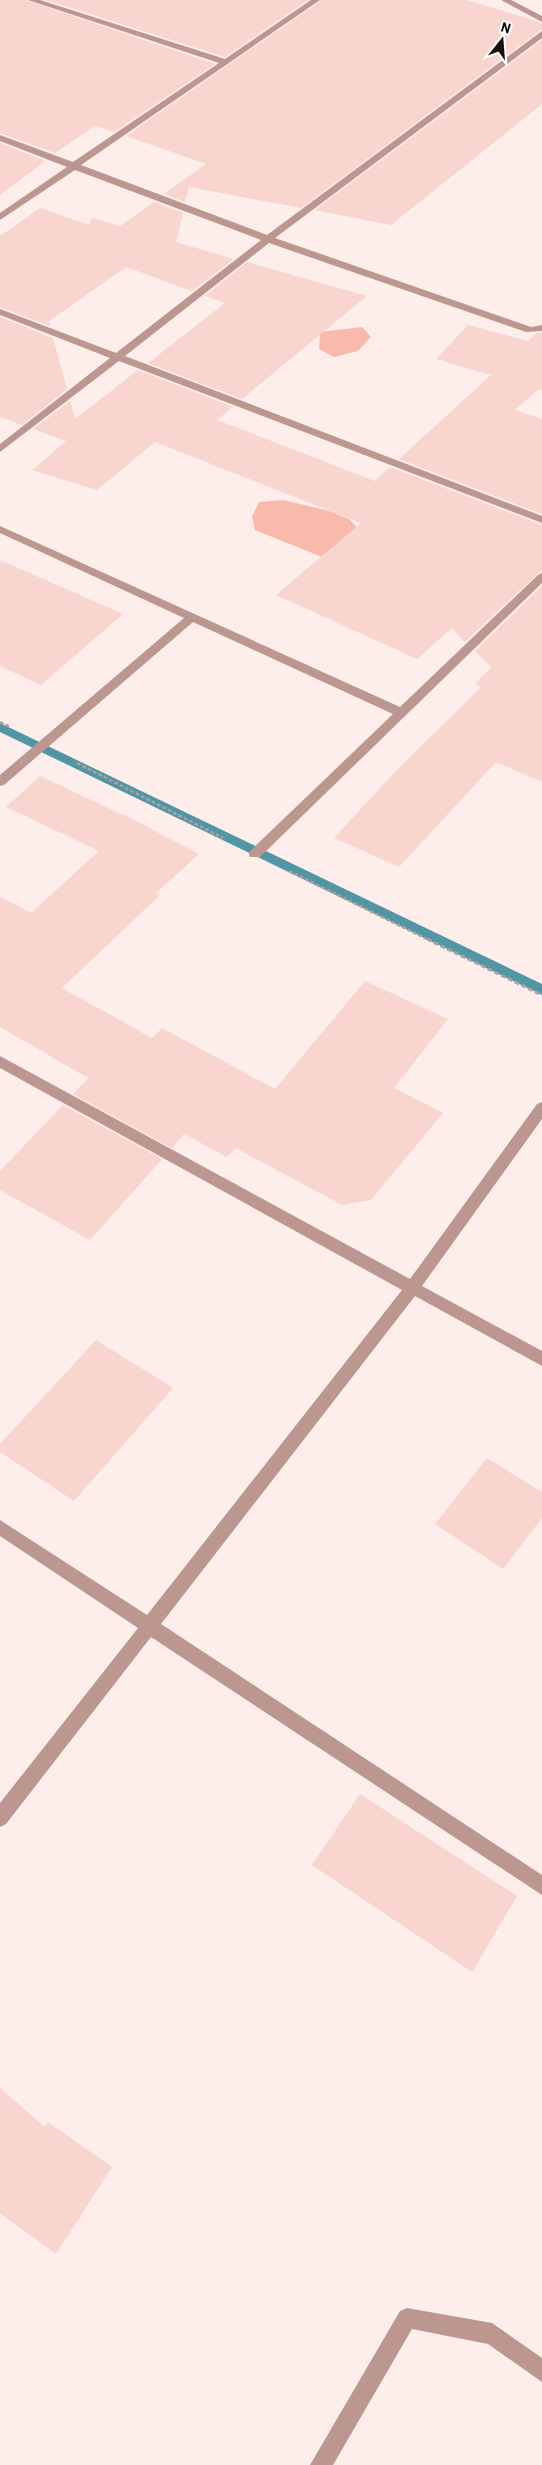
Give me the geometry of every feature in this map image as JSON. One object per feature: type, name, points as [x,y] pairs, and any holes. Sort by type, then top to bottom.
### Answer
[{"type":"street","points":[[32,0],[226,62]]},
{"type":"street","points":[[0,216],[316,0]]},
{"type":"street","points":[[505,0],[542,19]]},
{"type":"street","points":[[0,449],[268,239],[542,34]]},
{"type":"street","points":[[0,138],[268,239],[530,330],[542,328]]},
{"type":"street","points":[[0,312],[542,520]]},
{"type":"street","points":[[0,529],[402,713]]},
{"type":"street","points":[[255,854],[542,577]]},
{"type":"street","points":[[0,782],[193,616]]},
{"type":"street","points":[[0,1061],[413,1286],[542,1359]]},
{"type":"street","points":[[0,1818],[413,1286],[542,1108]]},
{"type":"street","points":[[0,1527],[542,1886]]},
{"type":"street","points":[[321,2465],[407,2318],[492,2334],[542,2371]]},
{"type":"shaded area","points":[[362,327],[371,337],[358,351],[334,357],[319,349],[320,332]]},
{"type":"shaded area","points":[[283,500],[330,511],[349,519],[360,531],[337,563],[255,530],[252,517],[259,502]]},
{"type":"building","points":[[0,0],[26,0],[215,64],[114,132],[95,126],[55,153],[0,133]]},
{"type":"building","points":[[46,0],[308,0],[225,57]]},
{"type":"building","points":[[322,0],[467,0],[536,21],[542,24],[542,29],[301,208],[189,187],[185,202],[164,194],[206,164],[126,136]]},
{"type":"building","points":[[542,40],[542,104],[391,225],[315,210]]},
{"type":"building","points":[[0,143],[45,161],[0,195]]},
{"type":"building","points":[[154,202],[183,213],[176,242],[234,259],[192,291],[126,267],[49,321],[50,326],[0,307],[0,236],[40,208],[89,225],[92,218],[120,226]]},
{"type":"building","points":[[247,262],[367,296],[242,399],[148,363],[225,303],[205,296]]},
{"type":"building","points":[[0,317],[53,338],[67,389],[22,425],[0,417]]},
{"type":"building","points":[[468,325],[528,341],[537,333],[542,333],[542,390],[539,389],[515,410],[542,419],[542,514],[399,459],[491,375],[436,359]]},
{"type":"building","points":[[138,370],[233,407],[217,420],[375,481],[390,467],[542,525],[542,571],[465,642],[452,628],[417,659],[276,595],[361,523],[155,442],[97,490],[32,470],[66,441],[33,429],[70,401],[75,419]]},
{"type":"building","points":[[0,560],[123,614],[41,685],[0,666]]},
{"type":"building","points":[[542,586],[542,782],[496,762],[399,867],[334,838],[393,774],[481,687],[475,684],[491,667],[475,651]]},
{"type":"building","points":[[40,776],[134,820],[199,854],[156,893],[160,895],[62,988],[152,1038],[162,1028],[275,1089],[365,981],[448,1019],[394,1088],[443,1113],[371,1200],[342,1205],[236,1148],[227,1157],[184,1134],[172,1148],[73,1094],[88,1078],[0,1027],[0,897],[31,913],[99,851],[6,807]]},
{"type":"building","points":[[63,1105],[162,1159],[90,1240],[0,1190],[0,1171]]},
{"type":"building","points":[[96,1340],[173,1388],[74,1501],[0,1452],[0,1444]]},
{"type":"building","points":[[487,1458],[542,1492],[542,1518],[503,1569],[435,1524]]},
{"type":"building","points":[[360,1794],[517,1896],[472,1972],[312,1865]]},
{"type":"building","points":[[0,2088],[45,2127],[48,2122],[112,2167],[56,2254],[0,2213]]},
{"type":"waterway","points":[[0,727],[542,990]]}]
